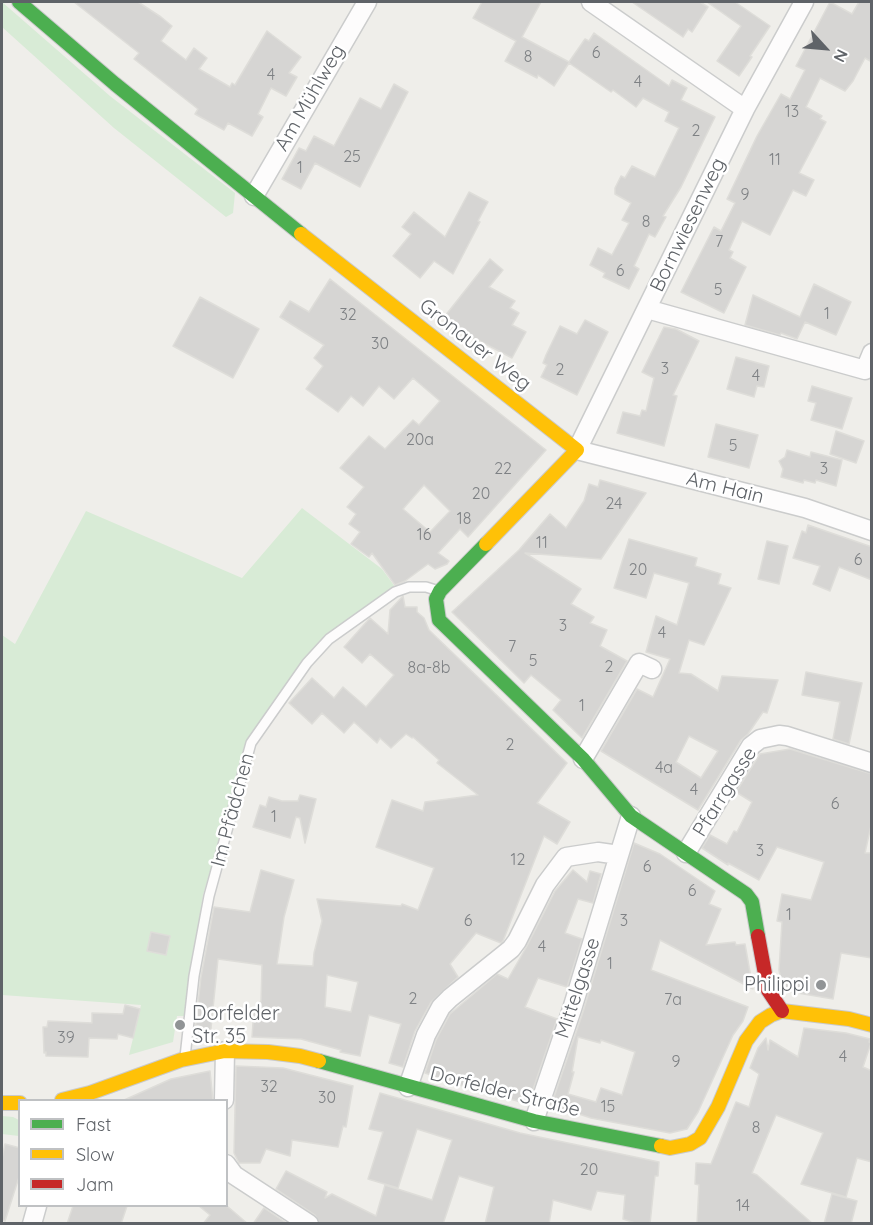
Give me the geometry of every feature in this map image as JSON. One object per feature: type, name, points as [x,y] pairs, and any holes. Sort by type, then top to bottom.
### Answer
[{"type":"street","name":"Gronauer Weg","points":[[19,2],[115,84],[254,196],[577,450]]},
{"type":"street","name":"Am Mühlweg","points":[[254,196],[367,2]]},
{"type":"street","points":[[591,2],[745,109]]},
{"type":"street","name":"Bornwiesenweg","points":[[577,450],[745,109],[804,2]]},
{"type":"street","points":[[647,309],[868,371],[872,353]]},
{"type":"street","points":[[577,450],[440,591],[436,599],[439,620],[583,759],[631,816],[723,877],[750,898],[755,914],[768,990],[782,1011],[849,1019],[872,1025]]},
{"type":"street","name":"Am Hain","points":[[577,450],[805,508],[872,531]]},
{"type":"street","points":[[583,759],[639,663],[652,669]]},
{"type":"street","name":"Pfarrgasse","points":[[686,853],[752,746],[760,739],[787,736],[872,763]]},
{"type":"street","name":"Mittelgasse","points":[[534,1121],[572,1009],[631,816]]},
{"type":"street","points":[[408,1087],[426,1035],[441,1008],[450,998],[511,949],[520,936],[545,885],[566,857],[598,852],[619,855]]},
{"type":"street","name":"Dorfelder Straße","points":[[69,1099],[185,1059],[225,1051],[268,1052],[300,1056],[534,1121],[670,1149],[690,1144],[700,1138],[709,1124],[746,1041],[760,1022],[782,1011]]},
{"type":"street","points":[[224,1099],[225,1051]]},
{"type":"street","points":[[2,1103],[18,1103]]},
{"type":"street","points":[[228,1167],[234,1175],[309,1224]]},
{"type":"street","points":[[32,1224],[37,1207]]},
{"type":"lane","name":"Im Pfädchen","points":[[185,1059],[194,976],[209,896],[251,743],[307,663],[329,639],[395,592],[409,587],[426,587],[440,591]]},
{"type":"green space","points":[[2,2],[110,96],[235,193],[233,213],[226,217],[114,128],[2,27]]},
{"type":"green space","points":[[302,508],[382,569],[396,588],[332,632],[309,653],[251,736],[203,895],[184,1016],[177,1016],[173,1042],[129,1055],[141,1005],[2,995],[2,635],[15,644],[86,511],[242,578]]},
{"type":"green space","points":[[2,1116],[18,1120],[18,1136],[2,1134]]},
{"type":"building","points":[[74,2],[138,2],[172,26],[161,41],[186,60],[194,48],[207,58],[199,69],[230,87],[232,83],[235,85],[267,31],[301,57],[289,73],[297,77],[286,96],[271,88],[258,114],[263,117],[252,136],[228,123],[224,130],[195,114],[198,109],[134,59],[139,53]]},
{"type":"building","points":[[482,2],[541,2],[522,37],[569,62],[585,39],[589,41],[594,33],[669,86],[672,80],[687,88],[681,100],[715,117],[681,187],[663,216],[666,217],[655,237],[649,234],[634,266],[639,269],[629,289],[603,277],[605,273],[590,265],[598,248],[612,255],[629,223],[622,220],[631,203],[615,194],[615,188],[621,176],[625,178],[632,166],[655,177],[679,128],[665,121],[669,112],[643,98],[636,107],[569,63],[554,86],[538,75],[537,78],[505,61],[516,41],[473,18]]},
{"type":"building","points":[[632,2],[700,2],[708,7],[692,32],[688,29],[683,37]]},
{"type":"building","points":[[707,2],[735,2],[770,26],[739,76],[717,61],[741,26]]},
{"type":"building","points":[[830,2],[852,14],[859,2],[872,2],[872,62],[865,58],[845,91],[820,78],[806,107],[822,116],[820,119],[826,122],[799,173],[814,180],[806,196],[793,190],[770,235],[742,221],[729,250],[733,252],[730,258],[746,267],[724,313],[681,292],[714,227],[721,231],[735,203],[727,199],[757,136],[781,94],[790,99],[805,70],[796,66]]},
{"type":"building","points":[[394,84],[408,92],[360,187],[315,163],[301,189],[282,179],[299,148],[306,151],[314,136],[334,146],[360,98],[381,109]]},
{"type":"building","points":[[469,192],[488,202],[453,274],[434,261],[420,278],[393,256],[411,234],[402,227],[414,212],[445,237]]},
{"type":"building","points":[[490,259],[503,270],[489,287],[515,301],[510,308],[519,313],[512,325],[526,332],[512,358],[477,341],[445,316]]},
{"type":"building","points":[[330,279],[546,450],[468,537],[460,529],[438,553],[449,561],[447,564],[435,569],[428,564],[405,581],[395,585],[372,553],[369,557],[351,544],[360,532],[349,524],[356,514],[347,507],[364,487],[340,468],[369,436],[385,449],[413,420],[419,425],[440,401],[413,378],[394,399],[379,386],[363,406],[351,396],[338,412],[306,389],[323,366],[314,358],[324,345],[280,317],[290,301],[309,312]],"holes":[[[424,485],[450,511],[430,532],[403,509]]]},
{"type":"building","points":[[814,284],[851,302],[836,335],[805,322],[797,339],[745,325],[753,295],[800,317]]},
{"type":"building","points":[[200,297],[259,329],[233,378],[173,346]]},
{"type":"building","points":[[585,320],[608,332],[577,395],[541,377],[547,365],[543,363],[560,326],[577,334]]},
{"type":"building","points":[[664,327],[676,329],[699,341],[673,395],[677,396],[664,446],[617,433],[623,412],[640,416],[642,410],[646,411],[654,378],[642,372]]},
{"type":"building","points":[[736,357],[769,366],[764,387],[757,386],[754,397],[727,389]]},
{"type":"building","points":[[812,386],[852,398],[842,429],[811,420],[816,403],[808,401]]},
{"type":"building","points":[[716,424],[758,435],[749,468],[708,457]]},
{"type":"building","points":[[836,431],[864,441],[856,463],[830,454]]},
{"type":"building","points":[[787,450],[810,457],[811,452],[842,460],[836,486],[816,480],[815,483],[804,480],[803,483],[781,477],[783,469],[779,461],[785,457]]},
{"type":"building","points":[[600,480],[646,493],[601,559],[525,553],[581,589],[571,604],[594,617],[590,623],[607,630],[600,646],[627,661],[582,738],[553,710],[561,700],[531,675],[524,683],[452,612],[519,550],[550,514],[566,528],[584,501],[589,484],[598,487]]},
{"type":"building","points":[[808,525],[872,547],[872,580],[839,567],[830,591],[813,584],[820,566],[793,558],[802,531],[806,533]]},
{"type":"building","points":[[629,539],[697,558],[695,566],[721,574],[718,584],[731,588],[704,645],[689,640],[679,673],[691,674],[718,691],[722,676],[778,680],[767,713],[763,712],[741,740],[698,810],[601,751],[637,689],[653,697],[670,659],[646,652],[656,616],[677,625],[689,583],[654,573],[646,598],[614,588]],"holes":[[[689,736],[718,751],[701,778],[676,762]]]},
{"type":"building","points":[[767,541],[788,546],[779,584],[758,579]]},
{"type":"building","points":[[403,596],[405,607],[417,607],[417,612],[424,618],[429,630],[567,763],[537,803],[570,822],[557,844],[544,836],[503,941],[501,943],[476,933],[450,964],[458,977],[431,1002],[415,1031],[403,1067],[389,1063],[401,1024],[369,1015],[360,1056],[301,1039],[252,1037],[254,1009],[259,1009],[259,1002],[261,1002],[262,965],[218,959],[210,1038],[194,1040],[201,977],[214,907],[250,912],[261,870],[294,880],[284,917],[277,964],[313,966],[322,921],[317,899],[401,906],[402,904],[418,910],[434,868],[376,847],[392,800],[423,811],[425,802],[478,795],[437,763],[439,760],[413,737],[406,734],[391,748],[380,738],[377,743],[354,722],[344,733],[322,713],[312,724],[289,703],[312,678],[334,698],[343,687],[366,707],[394,675],[370,654],[362,663],[344,647],[370,618],[388,634],[390,610]],"holes":[[[327,975],[358,982],[351,1012],[325,1007]]]},
{"type":"building","points":[[806,672],[862,683],[849,744],[833,739],[840,702],[802,695]]},
{"type":"building","points":[[790,749],[872,774],[872,821],[865,853],[872,853],[872,958],[841,953],[833,999],[786,991],[782,985],[779,970],[782,922],[777,921],[782,894],[811,900],[824,862],[777,847],[759,880],[728,863],[728,865],[702,848],[710,835],[727,844],[734,831],[737,832],[752,802],[736,792],[760,754]]},
{"type":"building","points":[[300,795],[316,799],[305,843],[300,818],[296,817],[290,838],[253,827],[260,805],[266,807],[269,797],[282,801],[298,801]]},
{"type":"building","points":[[634,843],[660,854],[715,891],[709,904],[721,909],[706,945],[735,942],[736,945],[745,944],[753,989],[660,940],[651,970],[748,1007],[698,1112],[687,1129],[670,1133],[591,1118],[564,1109],[563,1112],[550,1109],[583,1012]],"holes":[[[578,1037],[600,1043],[601,1040],[635,1052],[622,1095],[601,1088],[596,1102],[568,1094],[574,1072],[572,1072]]]},
{"type":"building","points":[[573,870],[587,882],[590,871],[601,874],[593,903],[578,899],[565,933],[582,939],[567,987],[538,978],[525,1007],[557,1019],[528,1104],[434,1078],[425,1073],[436,1040],[450,1014],[497,974],[508,979],[555,891]]},
{"type":"building","points":[[151,932],[170,936],[166,955],[147,951]]},
{"type":"building","points":[[125,1005],[140,1009],[133,1038],[118,1034],[117,1039],[89,1038],[88,1057],[46,1056],[46,1052],[44,1053],[43,1027],[47,1027],[48,1021],[92,1023],[92,1013],[123,1014]]},
{"type":"building","points":[[804,1028],[846,1033],[870,1039],[871,1043],[863,1067],[872,1071],[872,1162],[857,1158],[846,1197],[801,1184],[823,1133],[776,1115],[752,1173],[813,1224],[697,1224],[699,1185],[695,1184],[696,1163],[711,1164],[736,1102],[749,1107],[759,1074],[750,1068],[758,1048],[766,1038],[768,1050],[770,1040],[798,1057]]},
{"type":"building","points":[[236,1066],[283,1068],[353,1086],[346,1127],[343,1126],[338,1147],[292,1140],[290,1156],[266,1149],[260,1163],[239,1163],[234,1153]]},
{"type":"building","points":[[210,1071],[213,1099],[126,1099],[171,1079]]},
{"type":"building","points":[[380,1093],[520,1133],[659,1162],[658,1176],[655,1176],[650,1224],[638,1224],[623,1219],[625,1195],[597,1191],[591,1210],[553,1200],[549,1224],[485,1224],[494,1187],[459,1176],[443,1224],[320,1224],[315,1215],[276,1189],[286,1171],[327,1192],[325,1198],[332,1194],[376,1216],[385,1185],[432,1200],[452,1140],[417,1129],[398,1188],[368,1179],[383,1132],[369,1129]]},
{"type":"building","points":[[5,1144],[18,1147],[18,1180],[5,1221],[2,1220],[2,1158]]},
{"type":"building","points":[[832,1194],[857,1201],[851,1224],[824,1224]]},
{"type":"building","points":[[73,1207],[127,1207],[121,1224],[67,1224]]},
{"type":"building","points":[[200,1207],[228,1207],[248,1224],[203,1224],[210,1215]]},
{"type":"building","points":[[264,1208],[288,1224],[253,1224]]},
{"type":"traffic: fast","points":[[19,2],[115,84],[301,234]]},
{"type":"traffic: fast","points":[[486,544],[440,591],[436,599],[439,620],[583,759],[631,816],[746,894],[752,902],[758,936]]},
{"type":"traffic: fast","points":[[319,1061],[534,1121],[661,1146]]},
{"type":"traffic: slow","points":[[301,234],[577,450],[486,544]]},
{"type":"traffic: slow","points":[[661,1146],[670,1148],[690,1144],[700,1138],[718,1107],[746,1041],[760,1022],[771,1015],[782,1011],[849,1019],[872,1025]]},
{"type":"traffic: slow","points":[[66,1099],[90,1093],[181,1060],[225,1051],[268,1052],[319,1061]]},
{"type":"traffic: slow","points":[[2,1103],[18,1103]]},
{"type":"traffic: jam","points":[[758,936],[768,990],[782,1011]]},
{"type":"place","name":"Philippi","points":[[821,985]]},
{"type":"place","name":"Dorfelder Str. 35","points":[[180,1025]]}]
